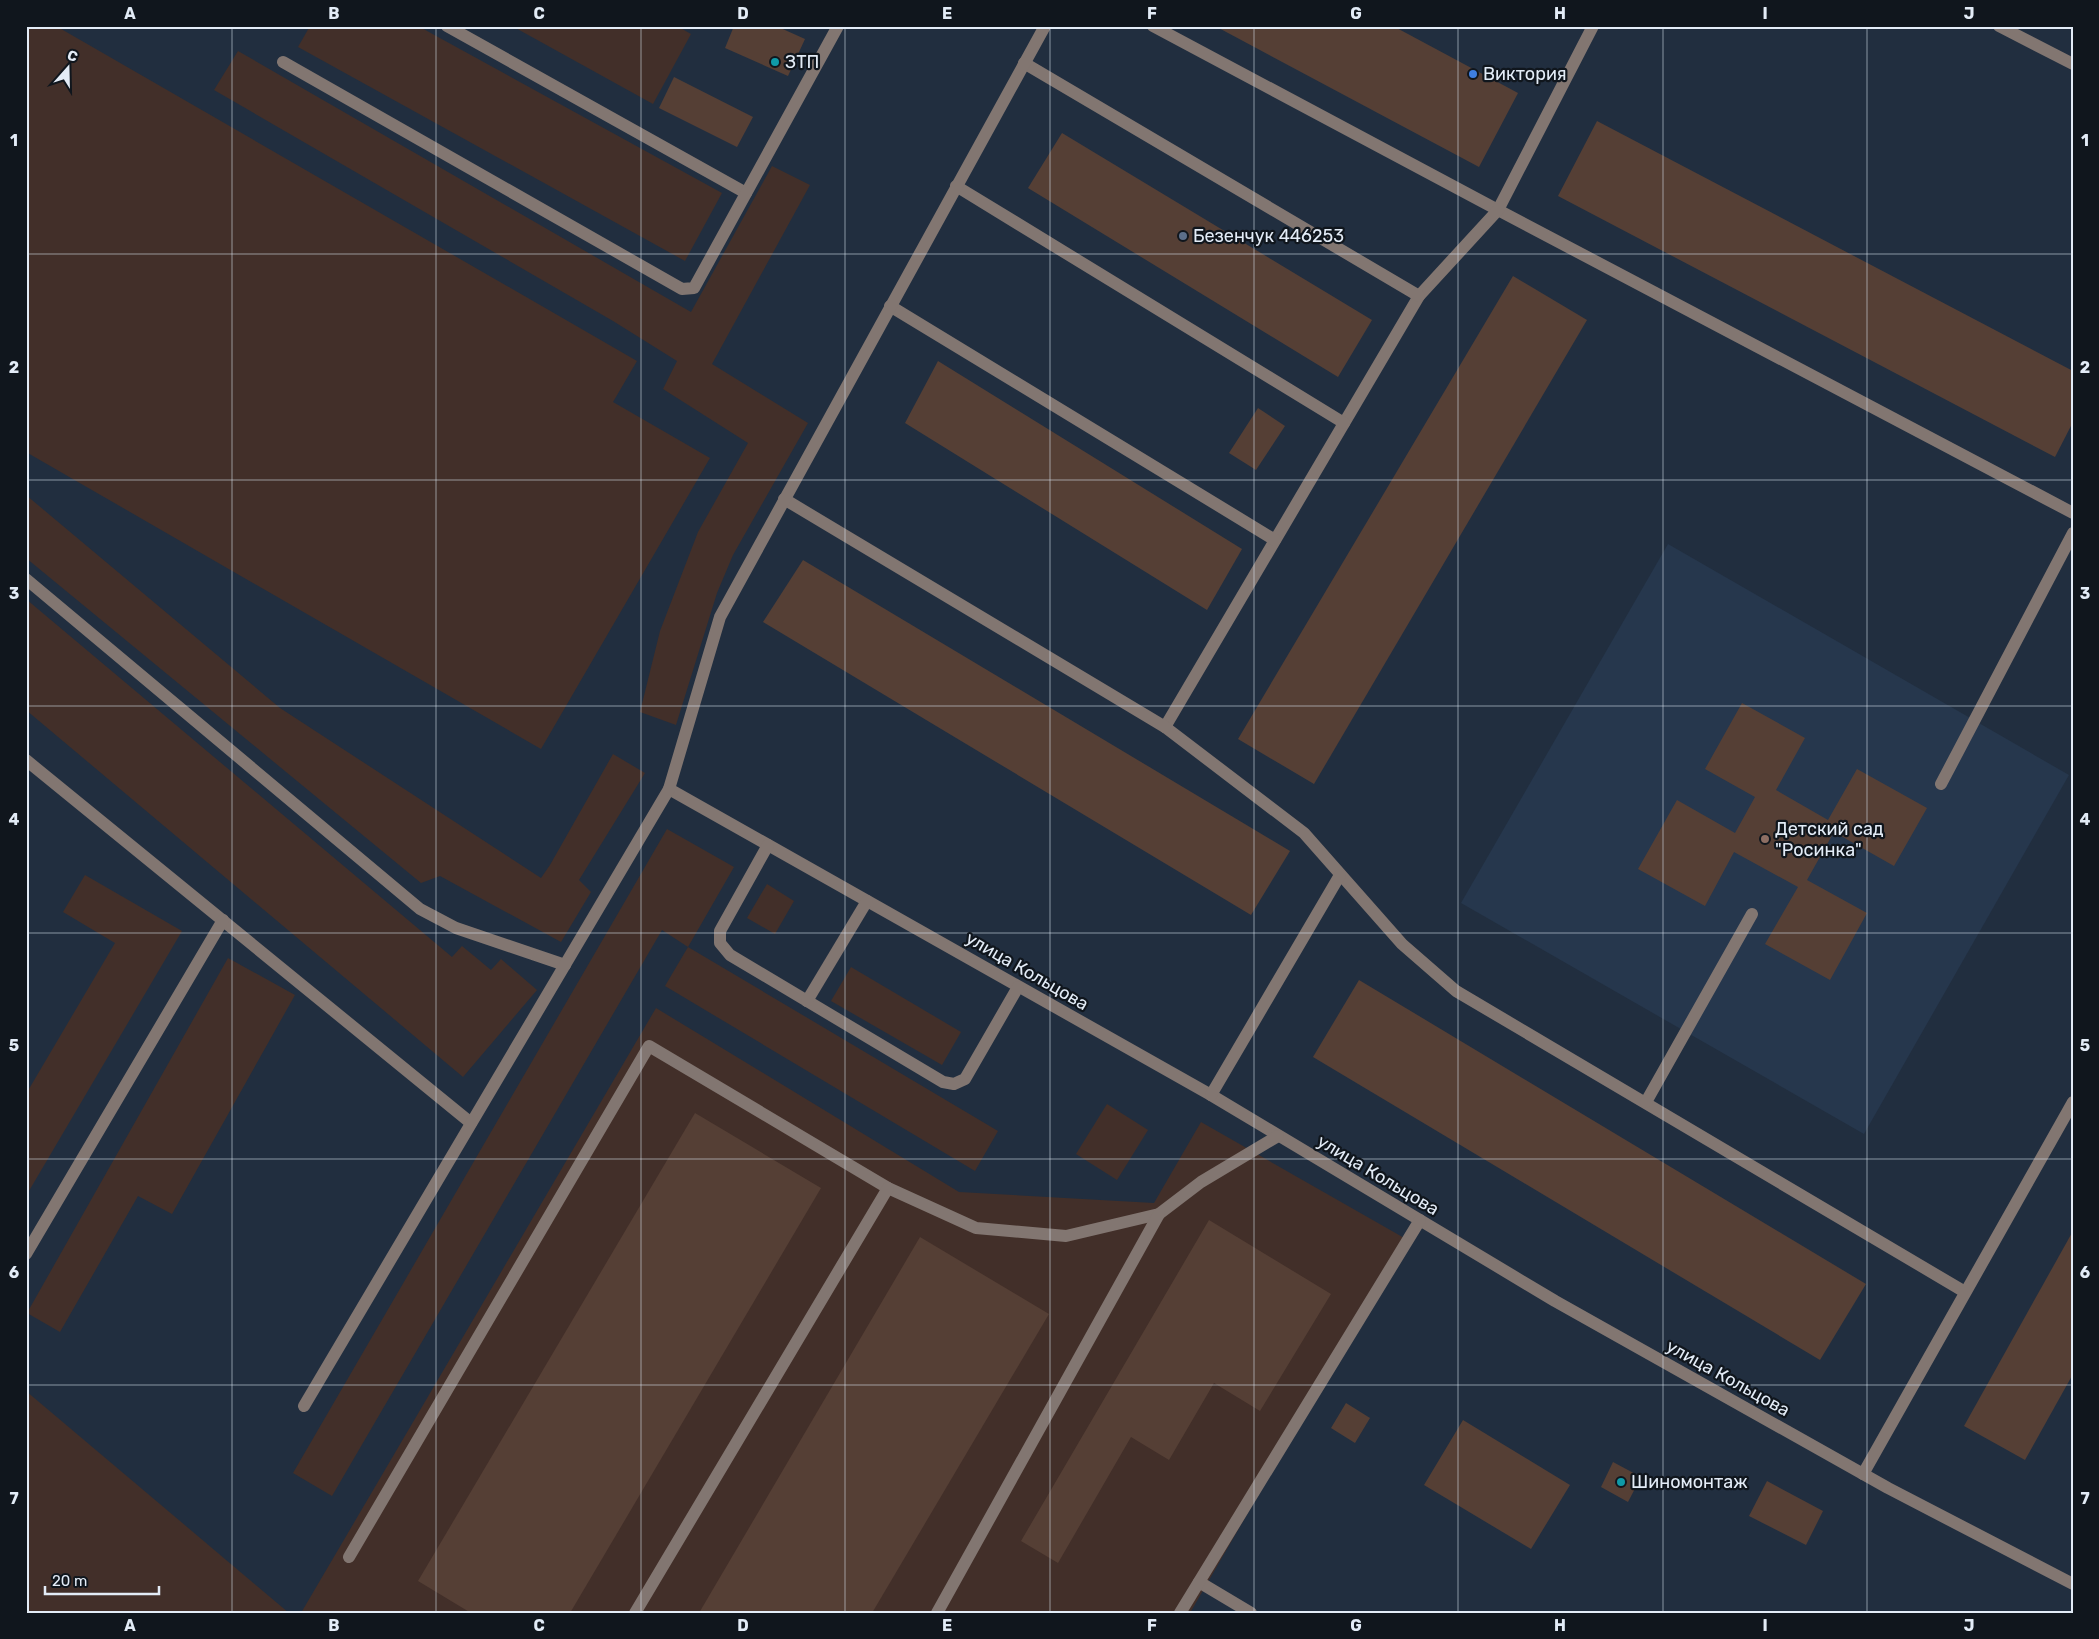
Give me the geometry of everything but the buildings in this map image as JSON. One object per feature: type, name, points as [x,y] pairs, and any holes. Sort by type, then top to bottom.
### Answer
[{"type":"street","points":[[447,26],[746,193]]},
{"type":"street","points":[[283,62],[682,289],[694,288],[838,26]]},
{"type":"street","points":[[304,1406],[669,789],[720,617],[1045,26]]},
{"type":"street","points":[[1153,26],[2073,513]]},
{"type":"street","points":[[1165,728],[1419,296],[1498,210],[1593,26]]},
{"type":"street","points":[[1999,26],[2073,64]]},
{"type":"street","points":[[1024,63],[1419,296]]},
{"type":"street","points":[[956,186],[1344,423]]},
{"type":"street","points":[[890,306],[1275,540]]},
{"type":"street","points":[[784,499],[1165,728],[1304,833],[1402,944],[1456,991],[1965,1292]]},
{"type":"street","points":[[1940,784],[2073,534]]},
{"type":"street","points":[[26,579],[420,909],[456,928],[565,965]]},
{"type":"street","points":[[26,760],[471,1123]]},
{"type":"street","name":"улица Кольцова","points":[[669,789],[1211,1095],[1564,1306],[1863,1474],[2073,1584]]},
{"type":"street","points":[[768,845],[720,931],[720,943],[730,955],[943,1082],[954,1084],[966,1079],[1018,987]]},
{"type":"street","points":[[1211,1095],[1340,875]]},
{"type":"street","points":[[807,1001],[868,901]]},
{"type":"street","points":[[1646,1102],[1752,914]]},
{"type":"street","points":[[26,1254],[223,920]]},
{"type":"street","points":[[349,1557],[649,1046],[888,1188],[976,1228],[1066,1236],[1159,1214]]},
{"type":"street","points":[[1863,1474],[2073,1102]]},
{"type":"street","points":[[937,1613],[1159,1214],[1201,1182],[1278,1136]]},
{"type":"street","points":[[635,1613],[888,1188]]},
{"type":"street","points":[[1180,1613],[1420,1220]]},
{"type":"street","points":[[1199,1582],[1250,1613]]},
{"type":"shaded area","points":[[26,26],[56,26],[637,361],[613,402],[710,458],[541,749],[26,452]]},
{"type":"shaded area","points":[[310,26],[418,26],[722,193],[685,261],[298,47]]},
{"type":"shaded area","points":[[512,26],[677,26],[691,34],[653,104]]},
{"type":"shaded area","points":[[238,51],[691,312],[772,166],[810,185],[712,364],[808,423],[733,555],[717,593],[676,725],[640,712],[660,631],[698,532],[748,443],[663,389],[677,361],[613,321],[214,90]]},
{"type":"shaded area","points":[[26,495],[280,708],[541,878],[613,754],[645,773],[579,880],[591,892],[561,942],[440,876],[421,883],[26,558]]},
{"type":"shaded area","name":"Детский сад \"Росинка\"","points":[[1668,544],[2069,775],[1864,1134],[1461,903]]},
{"type":"shaded area","points":[[26,599],[452,957],[462,946],[491,970],[501,959],[537,990],[463,1077],[26,710]]},
{"type":"shaded area","points":[[667,829],[734,867],[688,947],[662,930],[332,1496],[293,1473]]},
{"type":"shaded area","points":[[85,875],[182,931],[26,1196],[26,1094],[115,943],[63,912]]},
{"type":"shaded area","points":[[767,884],[794,901],[775,934],[747,918]]},
{"type":"shaded area","points":[[688,947],[998,1131],[975,1171],[665,986]]},
{"type":"shaded area","points":[[228,958],[295,995],[172,1214],[138,1196],[60,1332],[27,1313]]},
{"type":"shaded area","points":[[851,967],[961,1032],[942,1065],[831,1001]]},
{"type":"shaded area","points":[[656,1008],[959,1192],[1154,1203],[1201,1122],[1406,1239],[1190,1613],[301,1613]]},
{"type":"shaded area","points":[[1107,1104],[1148,1130],[1117,1180],[1076,1154]]},
{"type":"shaded area","points":[[26,1391],[289,1613],[26,1613]]},
{"type":"place","name":"ЗТП","points":[[775,62]]},
{"type":"place","name":"Виктория","points":[[1473,74]]},
{"type":"place","name":"Безенчук 446253","points":[[1183,236]]},
{"type":"place","name":"Детский сад \"Росинка\"","points":[[1765,839]]},
{"type":"place","name":"Шиномонтаж","points":[[1621,1482]]}]
